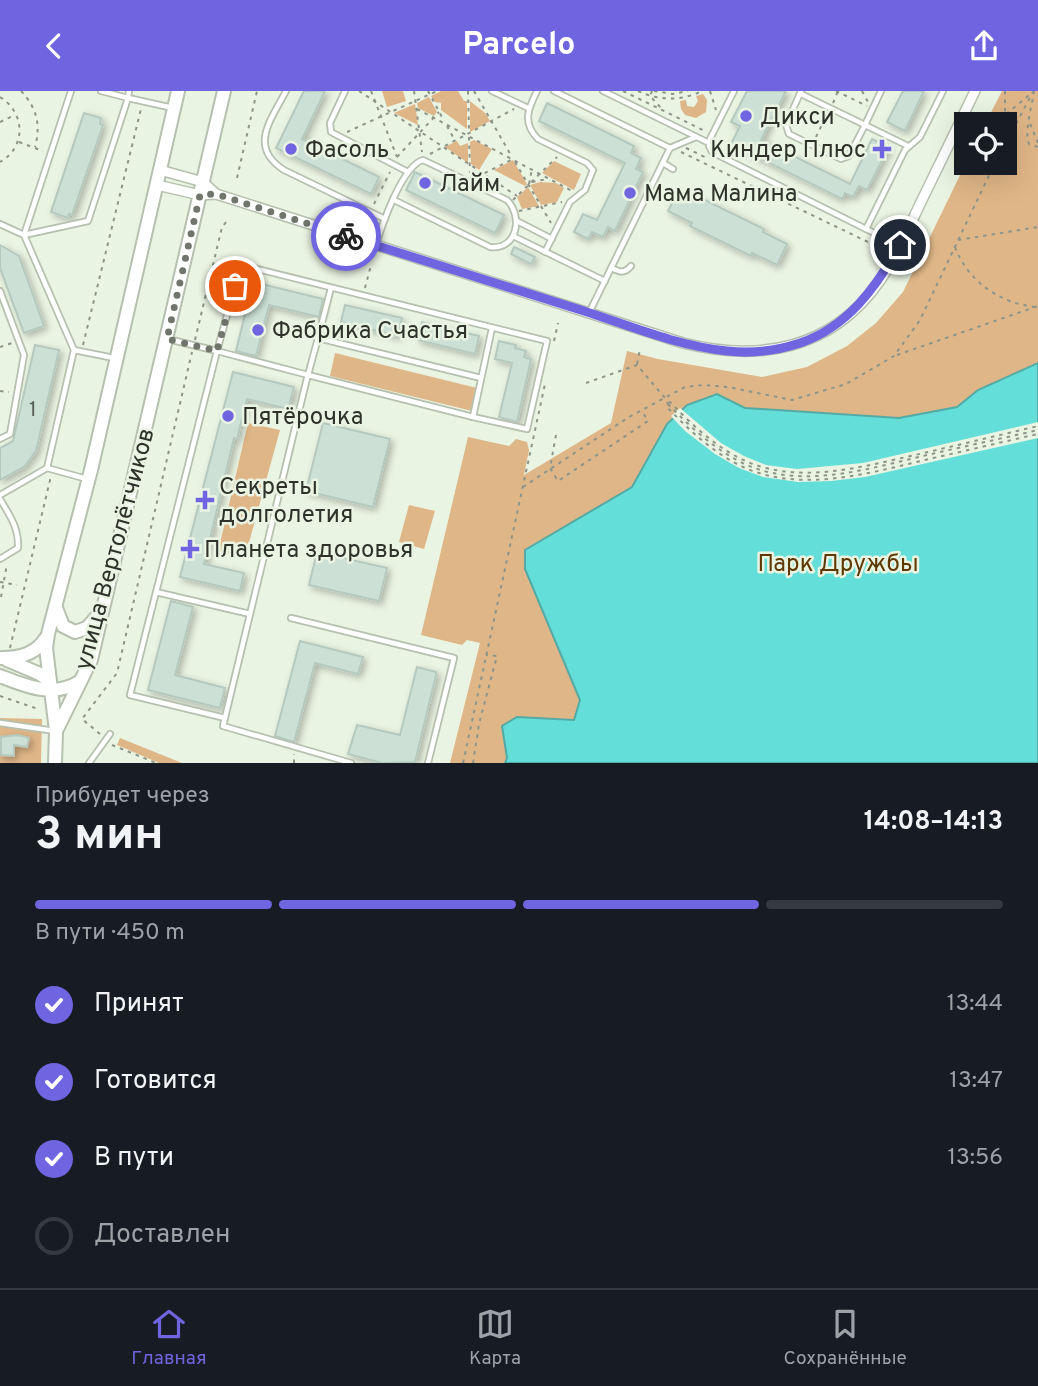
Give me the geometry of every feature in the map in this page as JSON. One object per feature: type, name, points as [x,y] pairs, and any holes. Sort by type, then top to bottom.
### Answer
[{"type":"main road","name":"улица Вертолётчиков","points":[[56,731],[46,648],[48,634],[89,479],[178,91]]},
{"type":"main road","name":"улица Вертолётчиков","points":[[56,731],[91,660],[224,91]]},
{"type":"main road","points":[[56,605],[63,626],[75,632],[87,628],[102,610]]},
{"type":"main road","points":[[2,654],[17,657],[34,652],[48,634]]},
{"type":"main road","points":[[2,654],[40,674],[50,686]]},
{"type":"main road","points":[[0,676],[26,686],[70,688],[79,682]]},
{"type":"main road","points":[[55,763],[56,731]]},
{"type":"street","points":[[160,170],[216,194],[589,313],[708,349],[742,352],[782,348],[823,333],[860,305],[879,282],[900,245],[975,91]]},
{"type":"street","points":[[157,185],[202,188]]},
{"type":"lane","points":[[50,469],[74,350],[24,235],[71,91]]},
{"type":"lane","points":[[101,91],[174,109]]},
{"type":"lane","points":[[0,224],[24,235],[88,221],[129,91]]},
{"type":"lane","points":[[286,91],[265,133],[266,150],[271,159],[284,170],[385,219]]},
{"type":"lane","points":[[345,91],[329,125],[331,132],[336,137],[408,172]]},
{"type":"lane","points":[[492,91],[528,108]]},
{"type":"lane","points":[[537,91],[528,108],[528,123],[533,134],[592,168],[592,176],[580,195],[573,199],[545,252]]},
{"type":"lane","points":[[554,91],[671,148]]},
{"type":"lane","points":[[603,91],[709,143]]},
{"type":"lane","points":[[734,91],[712,135],[710,150],[900,245]]},
{"type":"lane","points":[[881,91],[873,109],[864,125],[847,157],[838,158],[789,134],[786,129],[801,92],[830,108],[864,125],[908,146]]},
{"type":"lane","points":[[866,229],[908,146],[920,137],[943,91]]},
{"type":"lane","points":[[589,313],[671,148],[698,138]]},
{"type":"lane","points":[[376,246],[394,199],[408,172],[417,162],[428,161],[510,203],[517,221],[513,236],[503,246],[490,247],[394,199]]},
{"type":"lane","points":[[663,163],[673,169]]},
{"type":"lane","points":[[517,221],[552,239]]},
{"type":"lane","points":[[513,236],[605,281]]},
{"type":"lane","points":[[167,339],[194,345],[217,351],[308,375],[472,417],[527,429],[547,341],[240,265],[217,351],[130,695],[225,718]]},
{"type":"lane","points":[[611,268],[621,272],[631,266]]},
{"type":"lane","points":[[331,288],[223,726],[351,763]]},
{"type":"lane","points":[[0,292],[24,355],[10,434],[0,439]]},
{"type":"lane","points":[[472,417],[492,328]]},
{"type":"lane","points":[[318,338],[481,378]]},
{"type":"lane","points":[[74,350],[117,359]]},
{"type":"lane","points":[[0,559],[18,548],[19,535],[0,497],[50,469],[89,479]]},
{"type":"lane","points":[[156,591],[250,614]]},
{"type":"lane","points":[[291,618],[454,658],[428,763]]},
{"type":"lane","points":[[0,723],[56,731]]},
{"type":"lane","points":[[89,763],[110,734]]},
{"type":"path","points":[[21,91],[32,104],[38,121],[35,147]]},
{"type":"path","points":[[237,178],[257,91]]},
{"type":"path","points":[[359,91],[517,196]]},
{"type":"path","points":[[371,91],[397,158]]},
{"type":"path","points":[[415,91],[422,158],[522,105]]},
{"type":"path","points":[[428,91],[455,141]]},
{"type":"path","points":[[336,137],[437,91]]},
{"type":"path","points":[[468,91],[470,181],[513,159]]},
{"type":"path","points":[[474,91],[530,183],[555,231]]},
{"type":"path","points":[[623,91],[712,135]]},
{"type":"path","points":[[638,91],[650,96],[680,98],[702,91]]},
{"type":"path","points":[[650,96],[653,91],[668,94],[688,91]]},
{"type":"path","points":[[668,94],[674,91]]},
{"type":"path","points":[[710,91],[715,104],[716,128]]},
{"type":"path","points":[[812,145],[837,91],[873,109]]},
{"type":"path","points":[[862,91],[873,109]]},
{"type":"path","points":[[1005,91],[1005,115],[1034,91]]},
{"type":"path","points":[[1030,123],[1038,145],[1029,144],[1026,135],[1034,91]]},
{"type":"path","points":[[1017,122],[1034,91]]},
{"type":"path","points":[[650,96],[662,110],[666,122]]},
{"type":"path","points":[[0,97],[8,102],[20,127],[18,142],[12,153],[0,162]]},
{"type":"path","points":[[81,352],[142,101]]},
{"type":"path","points":[[417,109],[580,195]]},
{"type":"path","points":[[370,212],[397,158],[439,112]]},
{"type":"path","points":[[0,122],[16,114]]},
{"type":"path","points":[[692,157],[698,138]]},
{"type":"path","points":[[18,142],[50,153]]},
{"type":"path","points":[[671,148],[870,243]]},
{"type":"path","points":[[510,203],[563,151]]},
{"type":"path","points":[[530,183],[532,169]]},
{"type":"path","points":[[894,356],[920,320],[989,175]]},
{"type":"path","points":[[530,183],[550,179]]},
{"type":"path","points":[[515,212],[573,199]]},
{"type":"path","points":[[156,763],[114,747],[82,719],[117,673],[222,227],[227,221]]},
{"type":"path","points":[[957,240],[1038,227]]},
{"type":"path","points":[[954,246],[963,264],[981,285],[1021,306],[1037,307]]},
{"type":"path","points":[[363,296],[371,265]]},
{"type":"path","points":[[523,487],[642,410],[685,387],[728,387],[792,400],[846,384],[894,356],[1037,307]]},
{"type":"path","points":[[554,343],[558,324]]},
{"type":"path","points":[[0,347],[19,341]]},
{"type":"path","points":[[637,365],[640,349]]},
{"type":"path","points":[[586,383],[637,365]]},
{"type":"path","points":[[637,365],[689,426],[741,462],[764,471],[798,476],[864,470],[1038,428]]},
{"type":"path","points":[[463,763],[546,380]]},
{"type":"path","points":[[0,391],[17,393]]},
{"type":"path","points":[[668,404],[666,406],[687,428],[740,465],[764,474],[798,479],[864,474],[1038,434]]},
{"type":"path","points":[[556,435],[550,468],[558,481],[648,421],[642,410]]},
{"type":"path","points":[[2,654],[10,649],[14,635],[50,469]]},
{"type":"path","points":[[1,597],[10,553]]},
{"type":"path","points":[[2,582],[17,585]]},
{"type":"path","points":[[473,763],[479,724],[497,656],[485,654]]},
{"type":"path","points":[[117,673],[134,678]]},
{"type":"path","points":[[0,696],[38,709]]},
{"type":"path","points":[[294,747],[294,763]]},
{"type":"green space","points":[[382,91],[403,91],[406,101],[387,107]]},
{"type":"green space","points":[[441,91],[458,91],[464,101],[467,101],[467,129],[441,110],[441,103],[435,102],[431,96]]},
{"type":"green space","name":"Парк Дружбы","points":[[1002,91],[1038,91],[1038,763],[450,763],[480,643],[467,640],[462,645],[421,635],[468,437],[509,446],[516,439],[527,442],[529,450],[524,475],[611,423],[627,351],[762,377],[807,367],[847,346],[876,323],[903,292],[960,175],[1017,175],[1017,112],[991,112]]},
{"type":"green space","points":[[703,94],[707,100],[706,112],[696,118],[685,115],[680,101],[686,100],[687,106],[694,107],[698,101],[696,96]]},
{"type":"green space","points":[[429,97],[437,112],[434,116],[418,108],[417,103]]},
{"type":"green space","points":[[470,101],[485,113],[490,121],[470,132]]},
{"type":"green space","points":[[415,104],[418,125],[394,113]]},
{"type":"green space","points":[[474,140],[492,149],[479,170],[471,164],[470,142]]},
{"type":"green space","points":[[457,141],[460,146],[468,143],[468,163],[445,147]]},
{"type":"green space","points":[[513,160],[527,184],[525,186],[494,170]]},
{"type":"green space","points":[[554,161],[581,174],[574,190],[542,173]]},
{"type":"green space","points":[[540,182],[556,183],[564,188],[557,202],[541,205],[530,185]]},
{"type":"green space","points":[[528,187],[539,206],[522,209],[517,197]]},
{"type":"green space","points":[[335,353],[477,388],[472,411],[330,376]]},
{"type":"green space","points":[[248,423],[280,430],[245,557],[218,552]]},
{"type":"green space","points":[[409,505],[435,511],[424,549],[399,542]]},
{"type":"green space","points":[[0,718],[42,719],[41,763],[0,763]]},
{"type":"green space","points":[[120,738],[182,763],[159,763],[117,745]]},
{"type":"water","name":"Парк Дружбы","points":[[1038,363],[1038,763],[505,763],[507,758],[502,726],[517,717],[574,720],[580,700],[525,569],[525,550],[632,487],[667,424],[687,405],[717,394],[745,408],[899,418],[957,407],[978,390]]},
{"type":"pier","points":[[680,408],[721,443],[744,456],[766,465],[797,469],[863,463],[1038,422],[1038,438],[865,477],[798,482],[763,477],[739,468],[715,454],[685,431],[671,416]]},
{"type":"building","points":[[304,91],[325,91],[302,139],[379,177],[371,194],[276,148]]},
{"type":"building","points":[[747,91],[786,91],[761,140],[850,184],[872,139],[889,147],[867,190],[859,186],[853,197],[845,193],[842,199],[731,144],[740,126],[731,122]]},
{"type":"building","points":[[903,91],[924,91],[905,131],[887,122]]},
{"type":"building","points":[[547,103],[634,146],[631,153],[641,158],[636,169],[643,172],[615,231],[608,227],[603,237],[592,232],[588,239],[574,232],[583,214],[597,220],[625,163],[539,121]]},
{"type":"building","points":[[84,113],[101,118],[100,124],[103,125],[72,215],[69,214],[68,218],[51,212]]},
{"type":"building","points":[[415,172],[504,215],[495,233],[406,190]]},
{"type":"building","points":[[678,191],[701,202],[703,199],[764,229],[763,232],[787,244],[777,265],[752,253],[751,256],[690,226],[692,223],[668,211]]},
{"type":"building","points":[[0,245],[19,256],[44,326],[24,333],[0,268]]},
{"type":"building","points":[[514,247],[535,257],[531,264],[511,254]]},
{"type":"building","points":[[253,282],[323,299],[319,317],[269,305],[256,356],[236,351]]},
{"type":"building","points":[[345,305],[402,318],[398,336],[341,322]]},
{"type":"building","points":[[422,322],[479,336],[475,354],[418,340]]},
{"type":"building","points":[[499,341],[516,345],[515,348],[526,351],[524,357],[531,359],[517,422],[499,417],[512,363],[495,359]]},
{"type":"building","points":[[35,345],[59,350],[36,451],[24,467],[0,480],[0,448],[13,441]]},
{"type":"building","points":[[233,372],[294,387],[288,409],[247,399],[237,439],[234,438],[204,564],[244,573],[240,591],[180,577]]},
{"type":"building","points":[[323,423],[390,439],[373,507],[306,491]]},
{"type":"building","points":[[317,552],[387,568],[379,601],[309,585]]},
{"type":"building","points":[[171,601],[193,607],[175,675],[225,688],[220,708],[148,690]]},
{"type":"building","points":[[300,641],[363,657],[358,674],[315,663],[294,742],[275,736]]},
{"type":"building","points":[[417,667],[436,672],[436,675],[415,762],[382,763],[348,754],[357,725],[400,735]]},
{"type":"building","points":[[18,735],[29,738],[27,747],[14,745],[14,756],[1,755],[1,737]]},
{"type":"way so far","points":[[235,286],[217,351],[167,339],[200,195],[216,194],[346,236]]},
{"type":"place","name":"Дикси","points":[[746,116]]},
{"type":"place","name":"Фасоль","points":[[291,149]]},
{"type":"place","name":"Киндер Плюс","points":[[882,149]]},
{"type":"place","name":"Лайм","points":[[425,183]]},
{"type":"place","name":"Мама Малина","points":[[630,193]]},
{"type":"place","name":"Фабрика Счастья","points":[[258,330]]},
{"type":"place","name":"Пятёрочка","points":[[228,416]]},
{"type":"place","name":"Секреты долголетия","points":[[205,500]]},
{"type":"place","name":"Планета здоровья","points":[[190,549]]},
{"type":"route","points":[[346,236],[683,343],[708,349],[742,352],[768,351],[800,343],[841,321],[860,305],[879,282],[900,245]]}]
